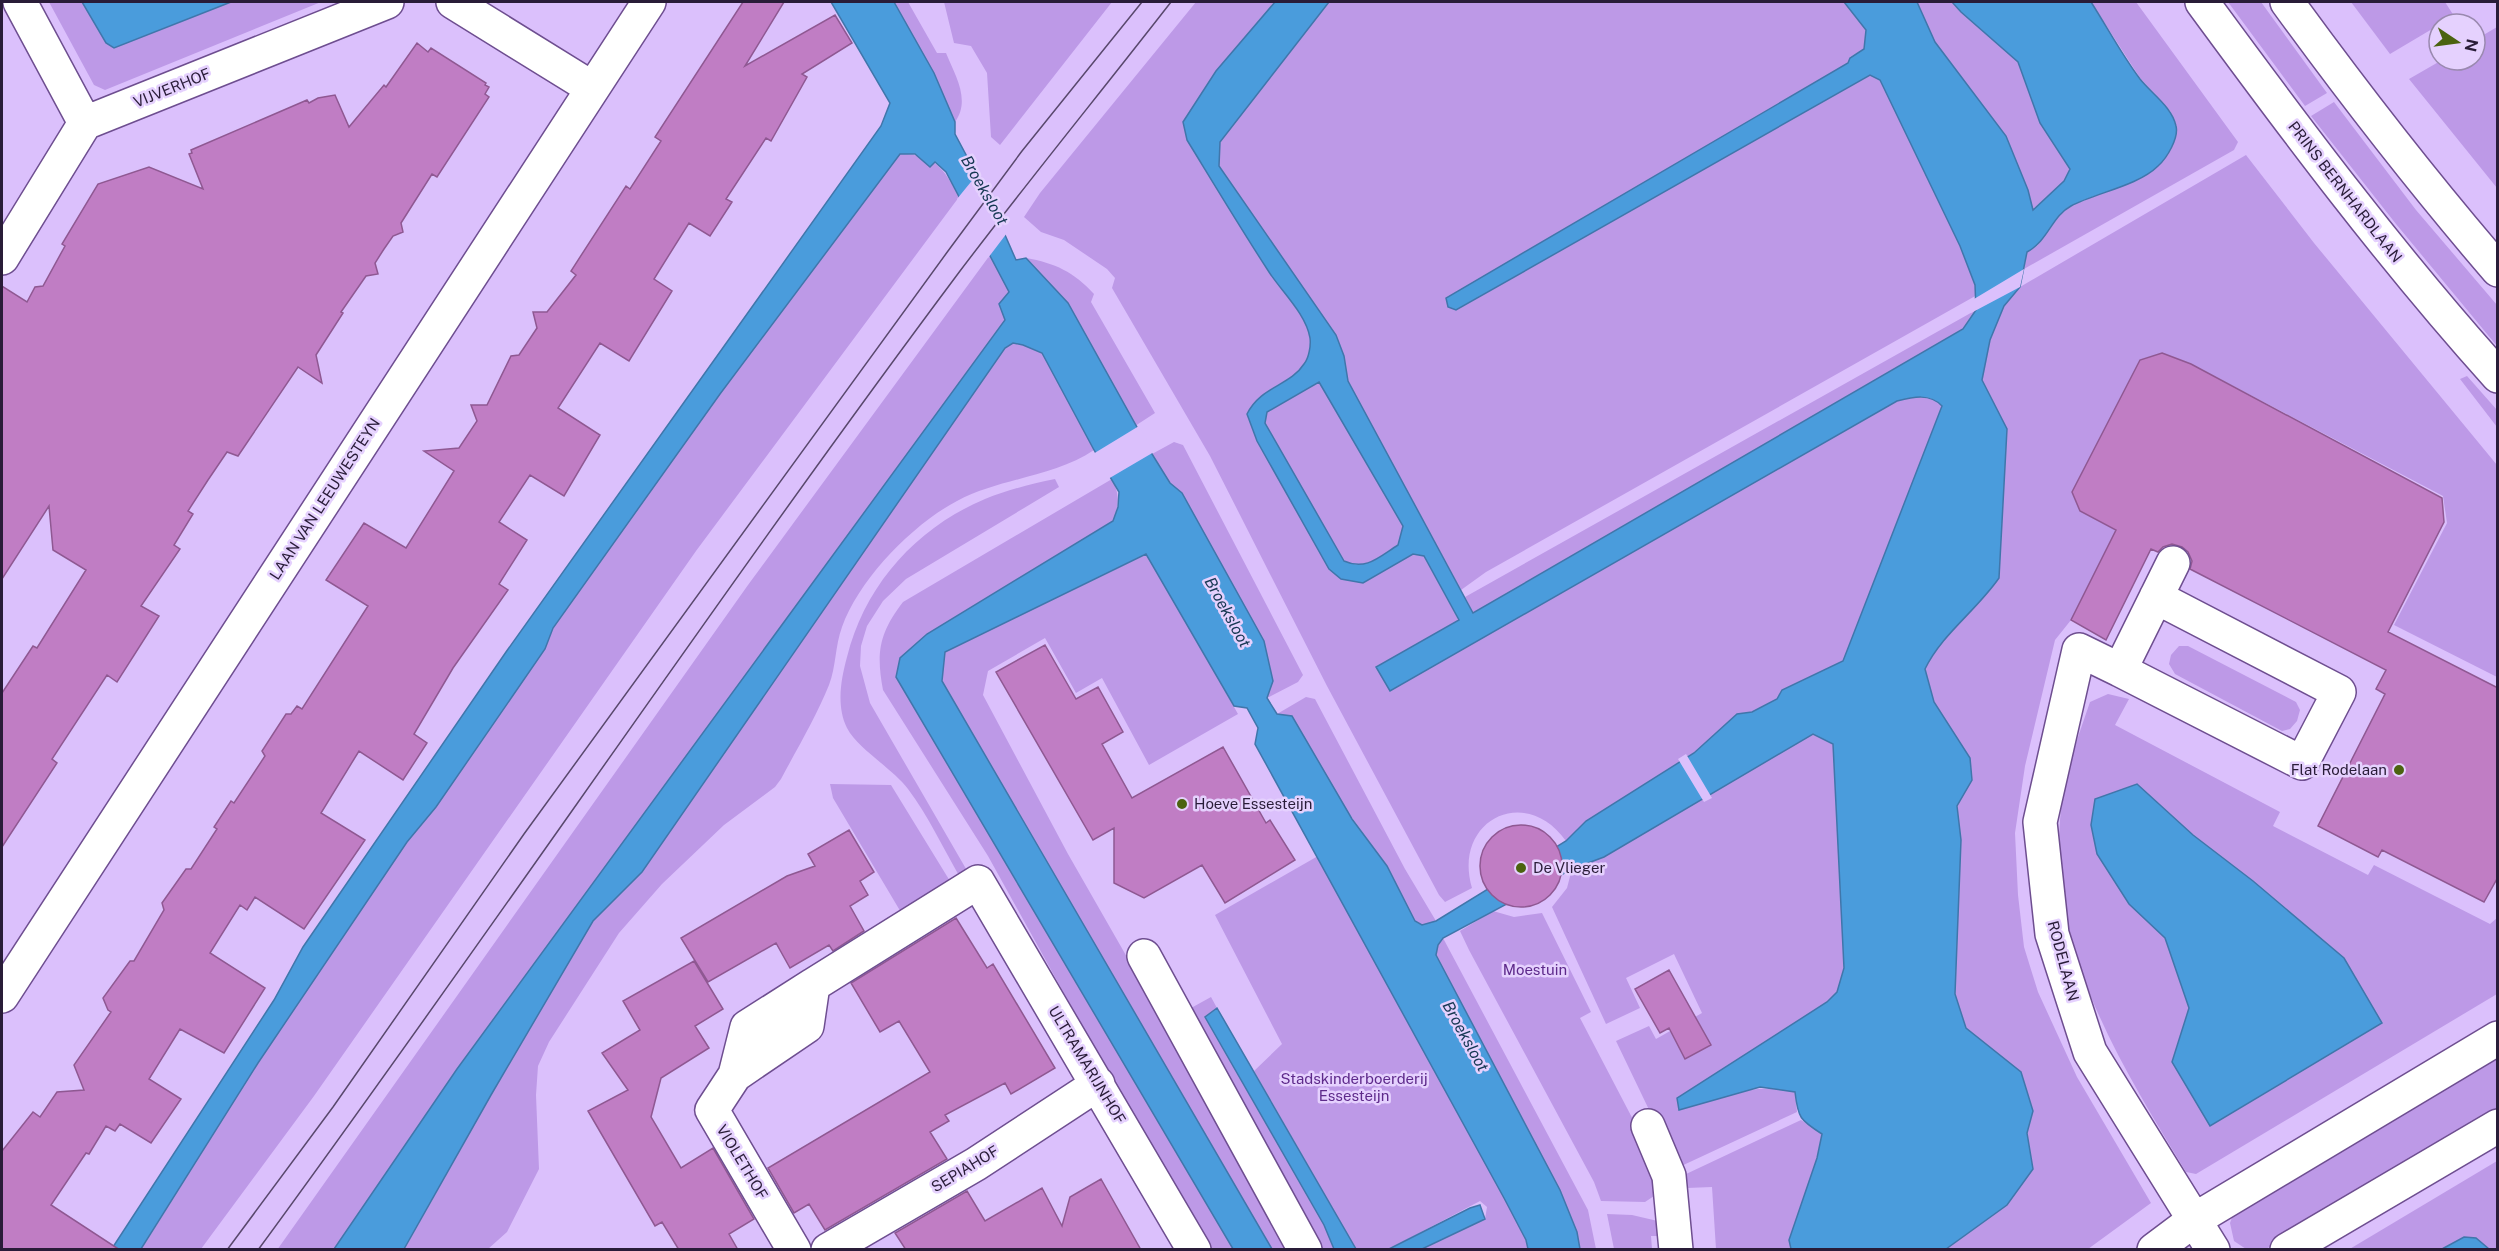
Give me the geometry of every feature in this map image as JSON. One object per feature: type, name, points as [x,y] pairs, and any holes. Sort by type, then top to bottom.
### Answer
[{"type":"street","points":[[2,258],[85,123],[20,2]]},
{"type":"street","name":"VIJVERHOF","points":[[85,123],[387,2]]},
{"type":"street","points":[[453,2],[592,88]]},
{"type":"street","name":"PRINS BERNHARDLAAN","points":[[2202,2],[2290,122],[2388,249],[2498,376]]},
{"type":"street","points":[[2287,2],[2348,86],[2444,208],[2498,270]]},
{"type":"street","name":"LAAN VAN LEEUWESTEYN","points":[[2,996],[592,88],[644,3]]},
{"type":"street","points":[[2120,670],[2174,563]]},
{"type":"street","name":"RODELAAN","points":[[2156,597],[2339,692],[2302,763],[2079,650],[2040,822],[2052,934],[2090,1052],[2213,1250]]},
{"type":"street","name":"VIOLETHOF","points":[[794,1250],[712,1110],[735,1076],[807,1026],[813,985],[978,882]]},
{"type":"street","name":"ULTRAMARIJNHOF","points":[[978,882],[1194,1250]]},
{"type":"street","points":[[1144,956],[1305,1250]]},
{"type":"street","points":[[2154,1250],[2194,1220],[2498,1038]]},
{"type":"street","name":"SEPIAHOF","points":[[828,1250],[970,1167],[1098,1084]]},
{"type":"street","points":[[1648,1126],[1669,1176],[1676,1250]]},
{"type":"street","points":[[2287,1250],[2498,1126]]},
{"type":"green space","points":[[49,2],[82,2],[106,43],[114,48],[231,2],[321,2],[105,90],[94,85]]},
{"type":"green space","points":[[894,2],[908,2],[937,53],[946,53],[962,96],[960,114],[955,122],[934,73]]},
{"type":"green space","points":[[944,2],[1112,2],[1000,145],[991,137],[987,73],[971,46],[954,43]]},
{"type":"green space","points":[[1196,2],[1275,2],[1216,71],[1183,122],[1187,140],[1269,272],[1299,312],[1308,329],[1310,344],[1304,364],[1291,377],[1260,397],[1247,414],[1257,441],[1329,569],[1363,583],[1413,554],[1424,556],[1459,621],[1376,667],[1897,401],[1915,397],[1927,398],[1942,406],[1843,661],[1782,690],[1777,699],[1752,712],[1737,714],[1694,753],[1586,821],[1566,841],[1549,824],[1531,814],[1513,813],[1496,818],[1482,828],[1472,844],[1469,864],[1472,888],[1445,902],[1439,895],[1327,686],[1210,456],[1112,288],[1115,278],[1107,269],[1064,240],[1041,232],[1024,217],[1040,193]]},
{"type":"green space","points":[[1329,2],[1844,2],[1866,30],[1864,49],[1850,57],[1848,63],[1447,298],[1448,307],[1456,310],[1870,75],[1880,80],[1960,246],[1977,295],[1486,572],[1461,590],[1348,381],[1344,356],[1336,335],[1219,166],[1220,142]]},
{"type":"green space","points":[[1917,2],[1952,2],[2018,62],[2040,123],[2070,169],[2064,181],[2032,210],[2028,190],[2006,136],[1935,42]]},
{"type":"green space","points":[[2091,2],[2136,2],[2238,142],[2234,150],[2024,269],[2027,252],[2037,246],[2061,214],[2070,206],[2130,182],[2158,166],[2171,112],[2140,78]]},
{"type":"green space","points":[[2228,2],[2261,2],[2327,93],[2305,106]]},
{"type":"green space","points":[[2351,2],[2445,2],[2451,12],[2427,12],[2427,32],[2390,54]]},
{"type":"green space","points":[[2497,27],[2497,188],[2409,79],[2427,69],[2427,72],[2487,72],[2487,33]]},
{"type":"green space","points":[[2334,102],[2416,210],[2497,305],[2497,346],[2396,224],[2311,116]]},
{"type":"green space","points":[[900,154],[922,157],[937,165],[959,197],[696,551],[314,1096],[201,1249],[141,1250],[258,1063],[407,842],[436,807],[545,649],[553,628],[720,394]]},
{"type":"green space","points":[[2246,155],[2314,243],[2497,465],[2497,677],[2394,625],[2447,523],[2443,496],[2191,364],[2162,353],[2140,360],[2072,492],[2080,511],[2116,530],[2071,620],[2055,640],[2025,766],[2015,833],[2018,895],[2024,947],[2038,992],[2077,1077],[2151,1203],[2088,1249],[1946,1249],[2007,1205],[2033,1169],[2027,1133],[2033,1111],[2021,1072],[1966,1028],[1955,994],[1961,840],[1957,806],[1972,780],[1970,758],[1933,702],[1925,669],[1940,645],[1999,578],[2007,429],[1982,380],[1990,340],[2004,306],[2020,287]]},
{"type":"green space","points":[[990,255],[1009,292],[999,304],[1006,320],[457,1069],[334,1249],[277,1250],[748,585]]},
{"type":"green space","points":[[1026,258],[1046,263],[1071,274],[1094,294],[1091,302],[1155,413],[1135,426],[1068,303]]},
{"type":"green space","points":[[1976,310],[1963,329],[1473,613],[1465,597]]},
{"type":"green space","points":[[1013,343],[1042,353],[1094,450],[1062,466],[991,487],[957,501],[940,511],[906,538],[874,572],[850,609],[840,634],[829,685],[781,779],[775,787],[724,825],[662,884],[619,933],[549,1042],[538,1066],[536,1095],[539,1169],[507,1232],[488,1249],[404,1250],[593,921],[642,872],[1005,348]]},
{"type":"green space","points":[[2467,376],[2497,410],[2497,427],[2460,379]]},
{"type":"green space","points":[[1319,382],[1403,526],[1398,545],[1379,558],[1366,563],[1352,564],[1344,561],[1265,423],[1267,412]]},
{"type":"green space","points":[[1174,442],[1183,445],[1303,675],[1298,682],[1267,698],[1182,493],[1170,483],[1152,454]]},
{"type":"green space","points":[[1055,479],[1059,487],[906,579],[883,601],[867,626],[861,646],[860,666],[870,703],[969,874],[961,879],[929,821],[908,789],[852,736],[847,728],[841,702],[841,683],[845,665],[855,631],[866,606],[880,583],[916,543],[960,511],[985,499]]},
{"type":"green space","points":[[1112,479],[1118,500],[1113,521],[927,634],[896,677],[1233,1249],[1210,1249],[1102,1062],[988,856],[883,690],[880,665],[881,644],[889,624],[903,602]]},
{"type":"green space","points":[[1147,554],[1238,714],[1149,765],[1102,678],[1076,693],[1045,638],[988,671],[983,695],[1068,854],[1294,1249],[1272,1249],[942,681],[945,652]]},
{"type":"green space","points":[[2179,646],[2188,646],[2296,702],[2300,710],[2297,721],[2290,729],[2282,731],[2175,674],[2169,664],[2171,655]]},
{"type":"green space","points":[[2108,694],[2129,699],[2115,725],[2280,812],[2273,826],[2368,875],[2374,865],[2490,924],[2497,918],[2497,994],[2196,1174],[2186,1172],[2110,1039],[2090,993],[2074,946],[2063,897],[2059,847],[2063,794],[2071,759],[2090,702]],"holes":[[[2193,835],[2253,881],[2172,1062],[2189,1008],[2165,938]]]},
{"type":"green space","points":[[1306,697],[1315,699],[1405,869],[1436,921],[1426,925],[1415,921],[1387,866],[1277,714]]},
{"type":"green space","points":[[1813,734],[1833,744],[1844,968],[1837,992],[1827,1002],[1677,1098],[1679,1109],[1751,1090],[1780,1089],[1795,1092],[1797,1112],[1677,1168],[1616,1041],[1649,1026],[1656,1039],[1702,1013],[1674,954],[1626,978],[1640,1008],[1606,1024],[1552,907],[1567,888],[1572,869],[1604,857]]},
{"type":"green space","points":[[830,784],[891,785],[953,886],[902,914],[833,798]]},
{"type":"green space","name":"Stadskinderboerderij Essesteijn","points":[[1318,856],[1504,1198],[1526,1240],[1528,1249],[1422,1249],[1485,1219],[1487,1207],[1480,1201],[1389,1249],[1356,1249],[1254,1071],[1282,1044],[1215,915]]},
{"type":"green space","name":"Moestuin","points":[[1493,911],[1514,917],[1542,913],[1591,1012],[1580,1018],[1639,1131],[1657,1194],[1645,1202],[1601,1201],[1594,1182],[1469,950],[1460,931]]},
{"type":"green space","points":[[1443,938],[1588,1210],[1596,1249],[1580,1249],[1577,1232],[1560,1190],[1436,955],[1438,945]]},
{"type":"green space","points":[[1211,997],[1217,1008],[1206,1016],[1324,1225],[1334,1249],[1315,1249],[1182,1013]]},
{"type":"green space","points":[[2497,1052],[2497,1114],[2266,1249],[2246,1249],[2234,1241],[2230,1223],[2236,1207]]},
{"type":"green space","points":[[1801,1120],[1822,1133],[1817,1158],[1789,1240],[1791,1249],[1716,1249],[1712,1187],[1687,1188],[1684,1175]]},
{"type":"green space","points":[[2497,1161],[2497,1249],[2348,1250]]},
{"type":"green space","points":[[1607,1214],[1632,1215],[1662,1222],[1661,1236],[1651,1236],[1652,1249],[1614,1249]]},
{"type":"water","points":[[82,2],[231,2],[114,48],[106,43]]},
{"type":"water","name":"Broeksloot","points":[[831,2],[894,2],[934,73],[955,122],[955,134],[988,196],[1016,260],[1026,258],[1068,303],[1152,454],[1170,483],[1182,493],[1264,641],[1273,681],[1267,698],[1277,714],[1292,716],[1352,819],[1387,866],[1415,921],[1422,925],[1436,921],[1566,841],[1586,821],[1694,753],[1737,714],[1752,712],[1777,699],[1782,690],[1843,661],[1942,406],[1927,398],[1915,397],[1897,401],[1390,691],[1376,667],[1459,620],[1424,556],[1413,554],[1363,583],[1341,579],[1329,569],[1257,441],[1247,414],[1260,397],[1291,377],[1304,364],[1310,348],[1310,338],[1304,320],[1269,272],[1187,140],[1183,122],[1216,71],[1275,2],[1329,2],[1220,142],[1219,166],[1336,335],[1344,356],[1348,381],[1473,613],[1963,329],[1976,310],[1975,285],[1960,246],[1880,80],[1870,75],[1456,310],[1448,307],[1446,298],[1848,63],[1850,58],[1864,49],[1866,30],[1844,2],[1917,2],[1935,42],[2006,136],[2028,190],[2033,210],[2064,181],[2070,169],[2040,123],[2018,62],[1952,2],[2091,2],[2133,70],[2174,119],[2176,136],[2165,158],[2150,173],[2071,206],[2059,216],[2040,242],[2027,252],[2020,287],[2004,306],[1990,340],[1982,380],[2007,429],[1999,578],[1940,645],[1925,669],[1934,702],[1970,758],[1972,780],[1957,806],[1961,840],[1955,994],[1966,1028],[2021,1072],[2033,1111],[2027,1133],[2033,1169],[2007,1205],[1946,1249],[1791,1249],[1789,1240],[1817,1158],[1822,1134],[1801,1118],[1795,1092],[1760,1087],[1679,1110],[1677,1098],[1827,1002],[1837,992],[1844,968],[1833,744],[1813,734],[1604,857],[1572,869],[1443,938],[1438,945],[1436,955],[1560,1190],[1577,1232],[1580,1249],[1528,1249],[1526,1240],[1504,1198],[1255,744],[1258,728],[1247,708],[1234,706],[1146,554],[945,652],[942,681],[1272,1249],[1233,1249],[896,677],[900,658],[927,634],[1113,521],[1118,507],[1119,492],[1042,353],[1013,343],[1005,348],[642,872],[593,921],[404,1249],[334,1249],[457,1069],[1005,320],[999,304],[1009,292],[946,172],[935,162],[930,167],[915,154],[900,154],[720,394],[553,628],[545,649],[436,807],[407,842],[258,1063],[141,1249],[111,1250],[274,1000],[303,947],[506,652],[881,126],[890,103]],"holes":[[[1319,382],[1403,526],[1398,545],[1378,558],[1359,564],[1344,561],[1265,423],[1267,412]]]},
{"type":"water","points":[[2137,784],[2193,835],[2253,881],[2344,958],[2382,1023],[2210,1126],[2172,1062],[2189,1008],[2165,938],[2129,904],[2097,854],[2091,825],[2095,799]]},
{"type":"water","points":[[1217,1008],[1356,1249],[1334,1249],[1324,1225],[1205,1017]]},
{"type":"water","points":[[1480,1205],[1485,1219],[1422,1249],[1389,1249],[1470,1208]]},
{"type":"water","points":[[2464,1237],[2476,1238],[2489,1249],[2442,1249]]},
{"type":"pier","points":[[979,172],[1007,233],[988,258],[957,199]]},
{"type":"pier","points":[[2024,269],[2020,287],[1971,313],[1974,299]]},
{"type":"pier","points":[[1139,426],[1154,452],[1108,479],[1093,454]]},
{"type":"pier","points":[[1686,754],[1712,798],[1704,802],[1678,759]]},
{"type":"building","points":[[743,2],[784,2],[745,66],[835,15],[852,43],[802,74],[807,77],[771,141],[766,138],[726,199],[732,202],[710,236],[689,223],[654,279],[672,291],[629,361],[600,343],[558,408],[600,435],[564,496],[530,475],[499,522],[527,540],[499,584],[508,590],[453,668],[414,734],[427,743],[403,780],[359,751],[321,813],[365,840],[304,929],[255,897],[247,910],[240,905],[210,953],[265,988],[224,1053],[180,1029],[149,1079],[181,1099],[151,1143],[120,1124],[115,1131],[106,1126],[89,1154],[86,1153],[51,1205],[120,1250],[2,1250],[2,1151],[33,1112],[40,1117],[57,1092],[84,1090],[74,1065],[111,1012],[103,998],[130,961],[134,961],[164,910],[162,903],[186,869],[191,869],[217,829],[214,827],[231,801],[234,803],[265,756],[262,751],[286,714],[291,714],[297,706],[302,709],[368,606],[326,580],[364,523],[406,548],[454,471],[424,451],[459,448],[477,421],[471,405],[487,405],[511,356],[519,355],[537,328],[533,312],[547,312],[576,275],[571,271],[626,186],[630,189],[661,141],[655,137]]},
{"type":"building","points":[[417,43],[428,52],[431,48],[486,83],[485,85],[489,87],[485,94],[489,97],[437,177],[432,174],[401,223],[403,232],[393,236],[375,263],[378,274],[366,276],[341,312],[343,313],[316,355],[322,383],[298,367],[238,456],[227,452],[208,480],[188,511],[193,514],[174,545],[180,549],[141,606],[159,616],[117,682],[107,675],[52,759],[57,763],[2,847],[2,693],[33,646],[37,648],[86,570],[53,550],[49,506],[2,579],[2,286],[27,302],[35,287],[43,286],[65,246],[62,244],[98,184],[149,167],[203,189],[189,154],[192,153],[191,150],[307,100],[309,103],[318,98],[335,95],[349,127],[384,85],[386,87]]},
{"type":"building","points":[[2162,353],[2191,364],[2442,498],[2444,522],[2388,632],[2498,688],[2498,877],[2484,902],[2382,850],[2378,857],[2318,826],[2385,694],[2376,689],[2386,670],[2190,569],[2192,561],[2188,552],[2172,544],[2163,547],[2158,552],[2151,549],[2106,640],[2071,620],[2116,530],[2080,511],[2072,492],[2140,360]]},
{"type":"building","points":[[1045,645],[1076,699],[1098,687],[1123,732],[1102,744],[1132,798],[1223,747],[1266,823],[1270,820],[1295,860],[1225,903],[1202,865],[1144,898],[1114,883],[1114,828],[1093,840],[996,672]]},
{"type":"building","name":"De Vlieger","points":[[1521,825],[1537,828],[1550,837],[1559,850],[1562,866],[1559,882],[1550,895],[1537,904],[1521,907],[1505,904],[1492,895],[1483,882],[1480,866],[1483,850],[1492,837],[1505,828]]},
{"type":"building","points":[[849,830],[874,872],[860,881],[868,895],[850,906],[864,931],[833,951],[829,945],[790,968],[776,943],[708,982],[681,938],[787,876],[815,866],[808,854]]},
{"type":"building","points":[[956,918],[987,968],[993,964],[1055,1068],[1011,1094],[1005,1083],[945,1115],[949,1121],[930,1132],[947,1159],[825,1230],[809,1204],[794,1213],[768,1168],[930,1072],[899,1021],[880,1032],[851,983]]},
{"type":"building","points":[[694,961],[723,1009],[695,1026],[709,1048],[661,1078],[651,1117],[681,1168],[713,1148],[754,1219],[729,1234],[738,1250],[679,1250],[662,1222],[655,1226],[588,1111],[628,1090],[602,1053],[640,1030],[623,1001]]},
{"type":"building","points":[[1669,970],[1711,1045],[1685,1059],[1669,1028],[1660,1033],[1635,989]]},
{"type":"building","points":[[1101,1179],[1141,1250],[906,1250],[895,1233],[967,1191],[985,1221],[1042,1188],[1062,1226],[1070,1197]]},
{"type":"tram line","points":[[227,1250],[333,1107],[524,834],[948,251],[1022,151],[1142,2]]},
{"type":"tram line","points":[[258,1250],[871,392],[986,237],[1171,2]]},
{"type":"place","name":"Flat Rodelaan","points":[[2399,770]]},
{"type":"place","name":"Hoeve Essesteijn","points":[[1182,804]]},
{"type":"place","name":"De Vlieger","points":[[1521,868]]}]
